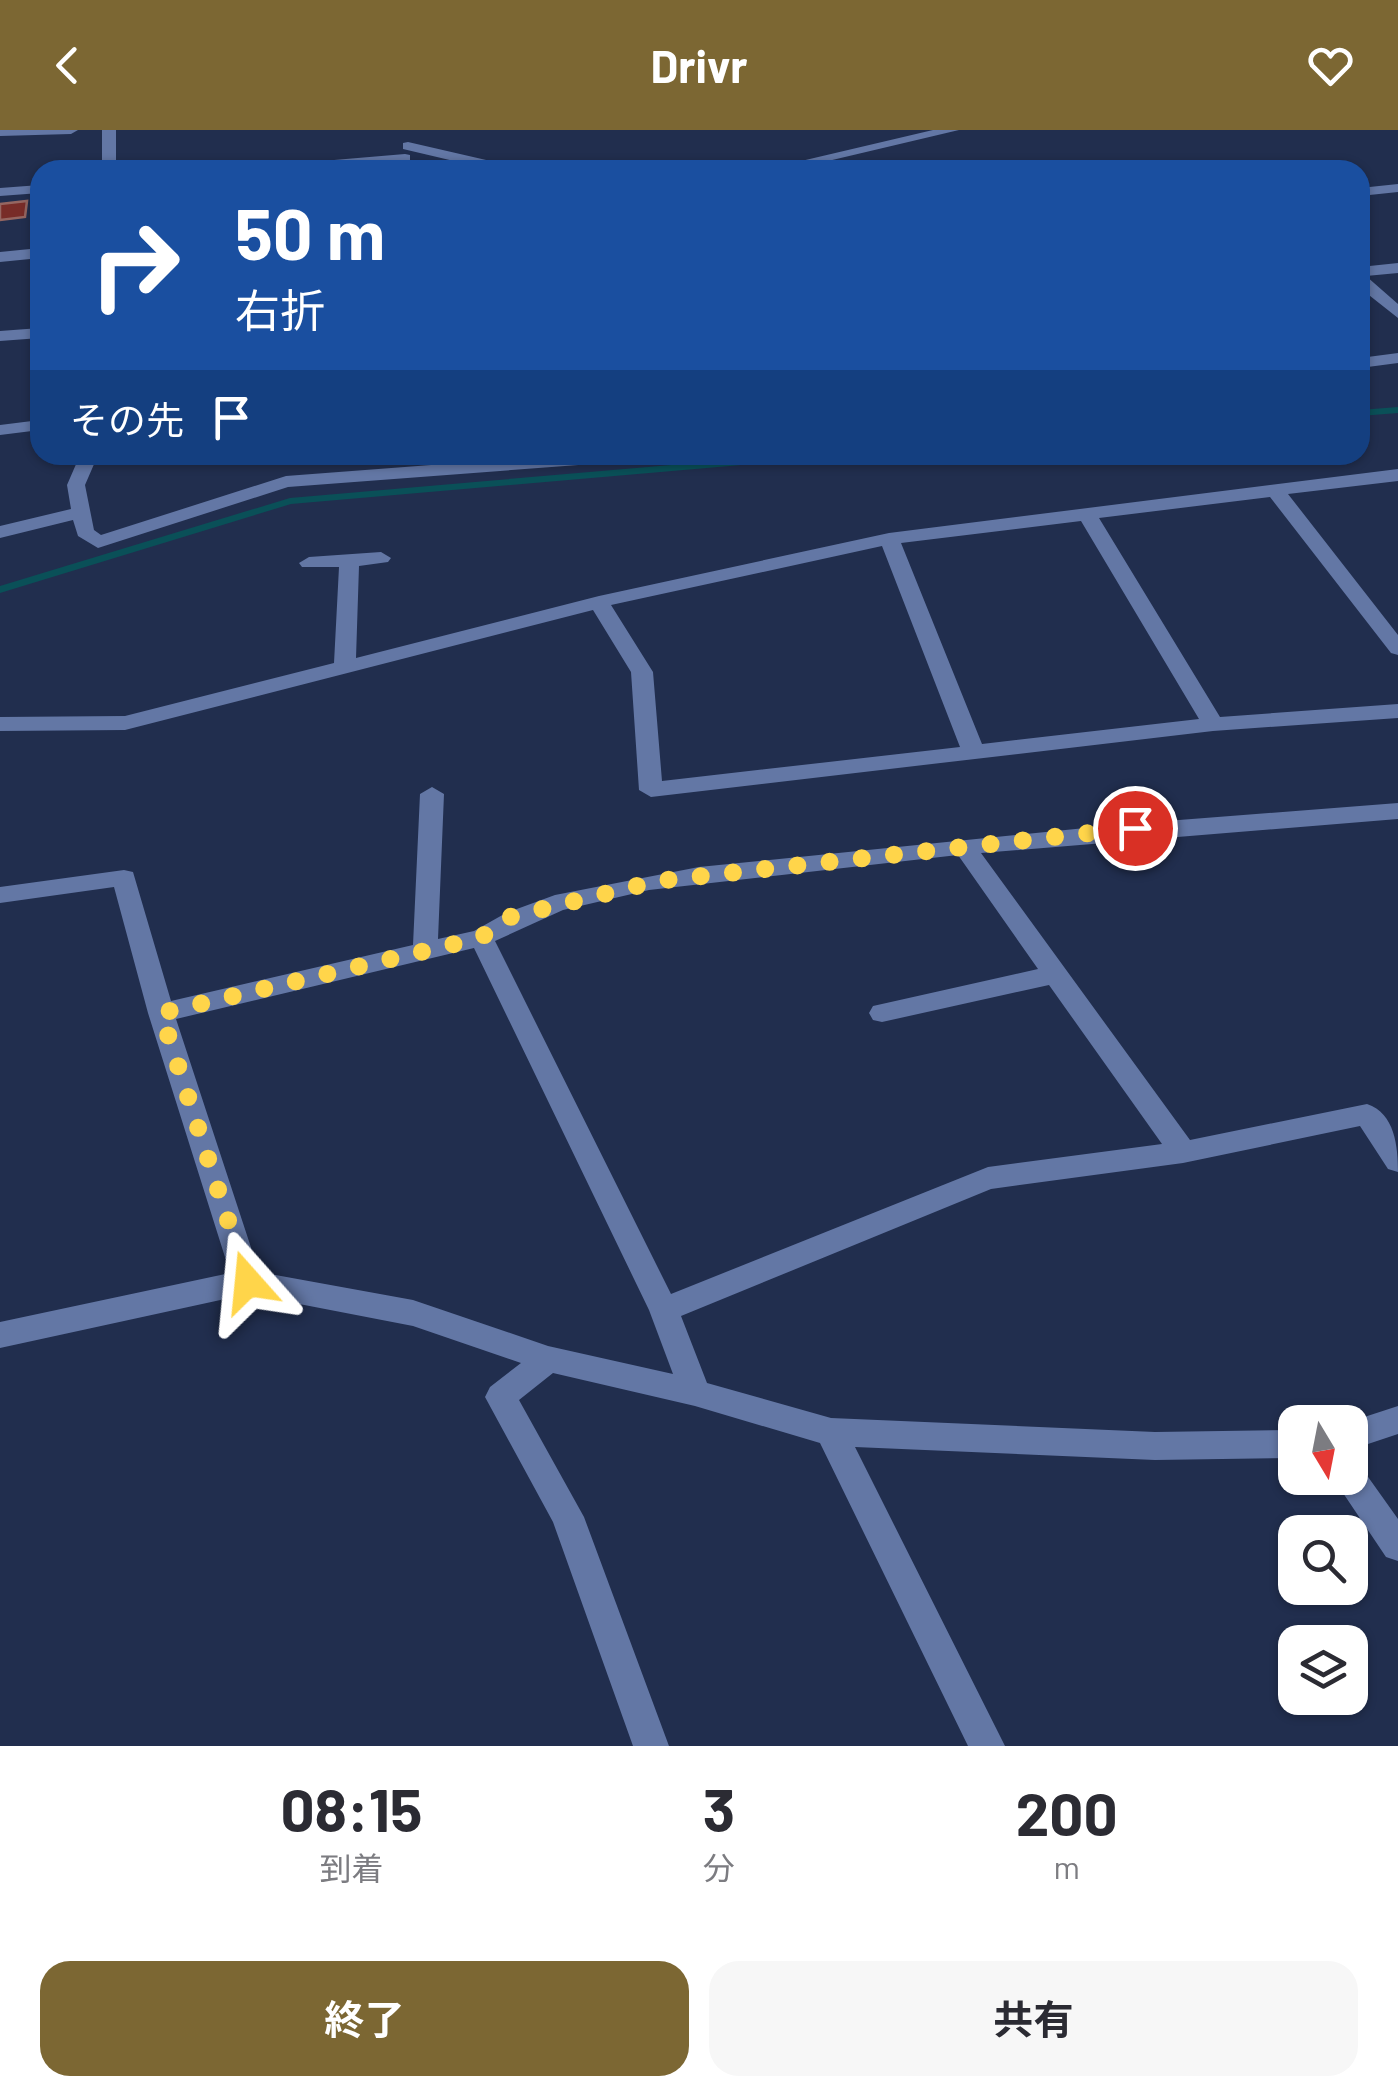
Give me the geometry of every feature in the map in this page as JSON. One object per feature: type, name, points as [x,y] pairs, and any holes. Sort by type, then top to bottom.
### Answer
[{"type":"street","points":[[0,132],[71,130]]},
{"type":"street","points":[[109,130],[109,160]]},
{"type":"street","points":[[406,158],[426,130]]},
{"type":"street","points":[[816,160],[952,130]]},
{"type":"street","points":[[1370,191],[1398,188]]},
{"type":"street","points":[[0,192],[30,190]]},
{"type":"street","points":[[0,257],[30,254]]},
{"type":"street","points":[[1370,274],[1398,268]]},
{"type":"street","points":[[1370,286],[1398,313]]},
{"type":"street","points":[[0,336],[30,334]]},
{"type":"street","points":[[1370,362],[1398,358]]},
{"type":"street","points":[[0,430],[30,426]]},
{"type":"street","points":[[85,465],[76,485],[84,532],[98,542],[286,482],[504,465]]},
{"type":"street","points":[[0,724],[125,724],[345,664],[599,602],[889,539],[1398,474]]},
{"type":"street","points":[[1275,490],[1398,649]]},
{"type":"street","points":[[0,532],[81,512]]},
{"type":"street","points":[[1087,514],[1212,724]]},
{"type":"street","points":[[889,539],[973,750]]},
{"type":"street","points":[[310,563],[381,558]]},
{"type":"street","points":[[345,664],[349,561]]},
{"type":"street","points":[[599,602],[642,672],[651,790],[1212,724],[1398,711]]},
{"type":"street","points":[[425,951],[432,794]]},
{"type":"street","points":[[161,1013],[480,938],[510,917],[657,881],[1169,825],[1398,811]]},
{"type":"street","points":[[964,846],[1183,1152]]},
{"type":"street","points":[[0,895],[124,878],[161,1013],[248,1282]]},
{"type":"street","points":[[480,938],[664,1310],[695,1392]]},
{"type":"street","points":[[882,1013],[1056,974]]},
{"type":"street","points":[[664,1310],[988,1178],[1183,1152],[1367,1114],[1398,1161]]},
{"type":"street","points":[[0,1335],[248,1282],[413,1312],[548,1359],[695,1392],[831,1432],[1155,1446],[1278,1444]]},
{"type":"street","points":[[548,1359],[501,1397],[568,1517],[651,1746]]},
{"type":"street","points":[[1368,1430],[1398,1420]]},
{"type":"street","points":[[831,1432],[988,1746]]},
{"type":"street","points":[[1363,1495],[1398,1546]]},
{"type":"building","points":[[27,201],[25,217],[0,220],[0,204]]},
{"type":"waterway","points":[[1370,412],[1398,410]]},
{"type":"waterway","points":[[0,590],[290,501],[706,465]]},
{"type":"route","points":[[248,1282],[161,1013],[480,938],[510,917],[657,881],[1135,828]]}]
